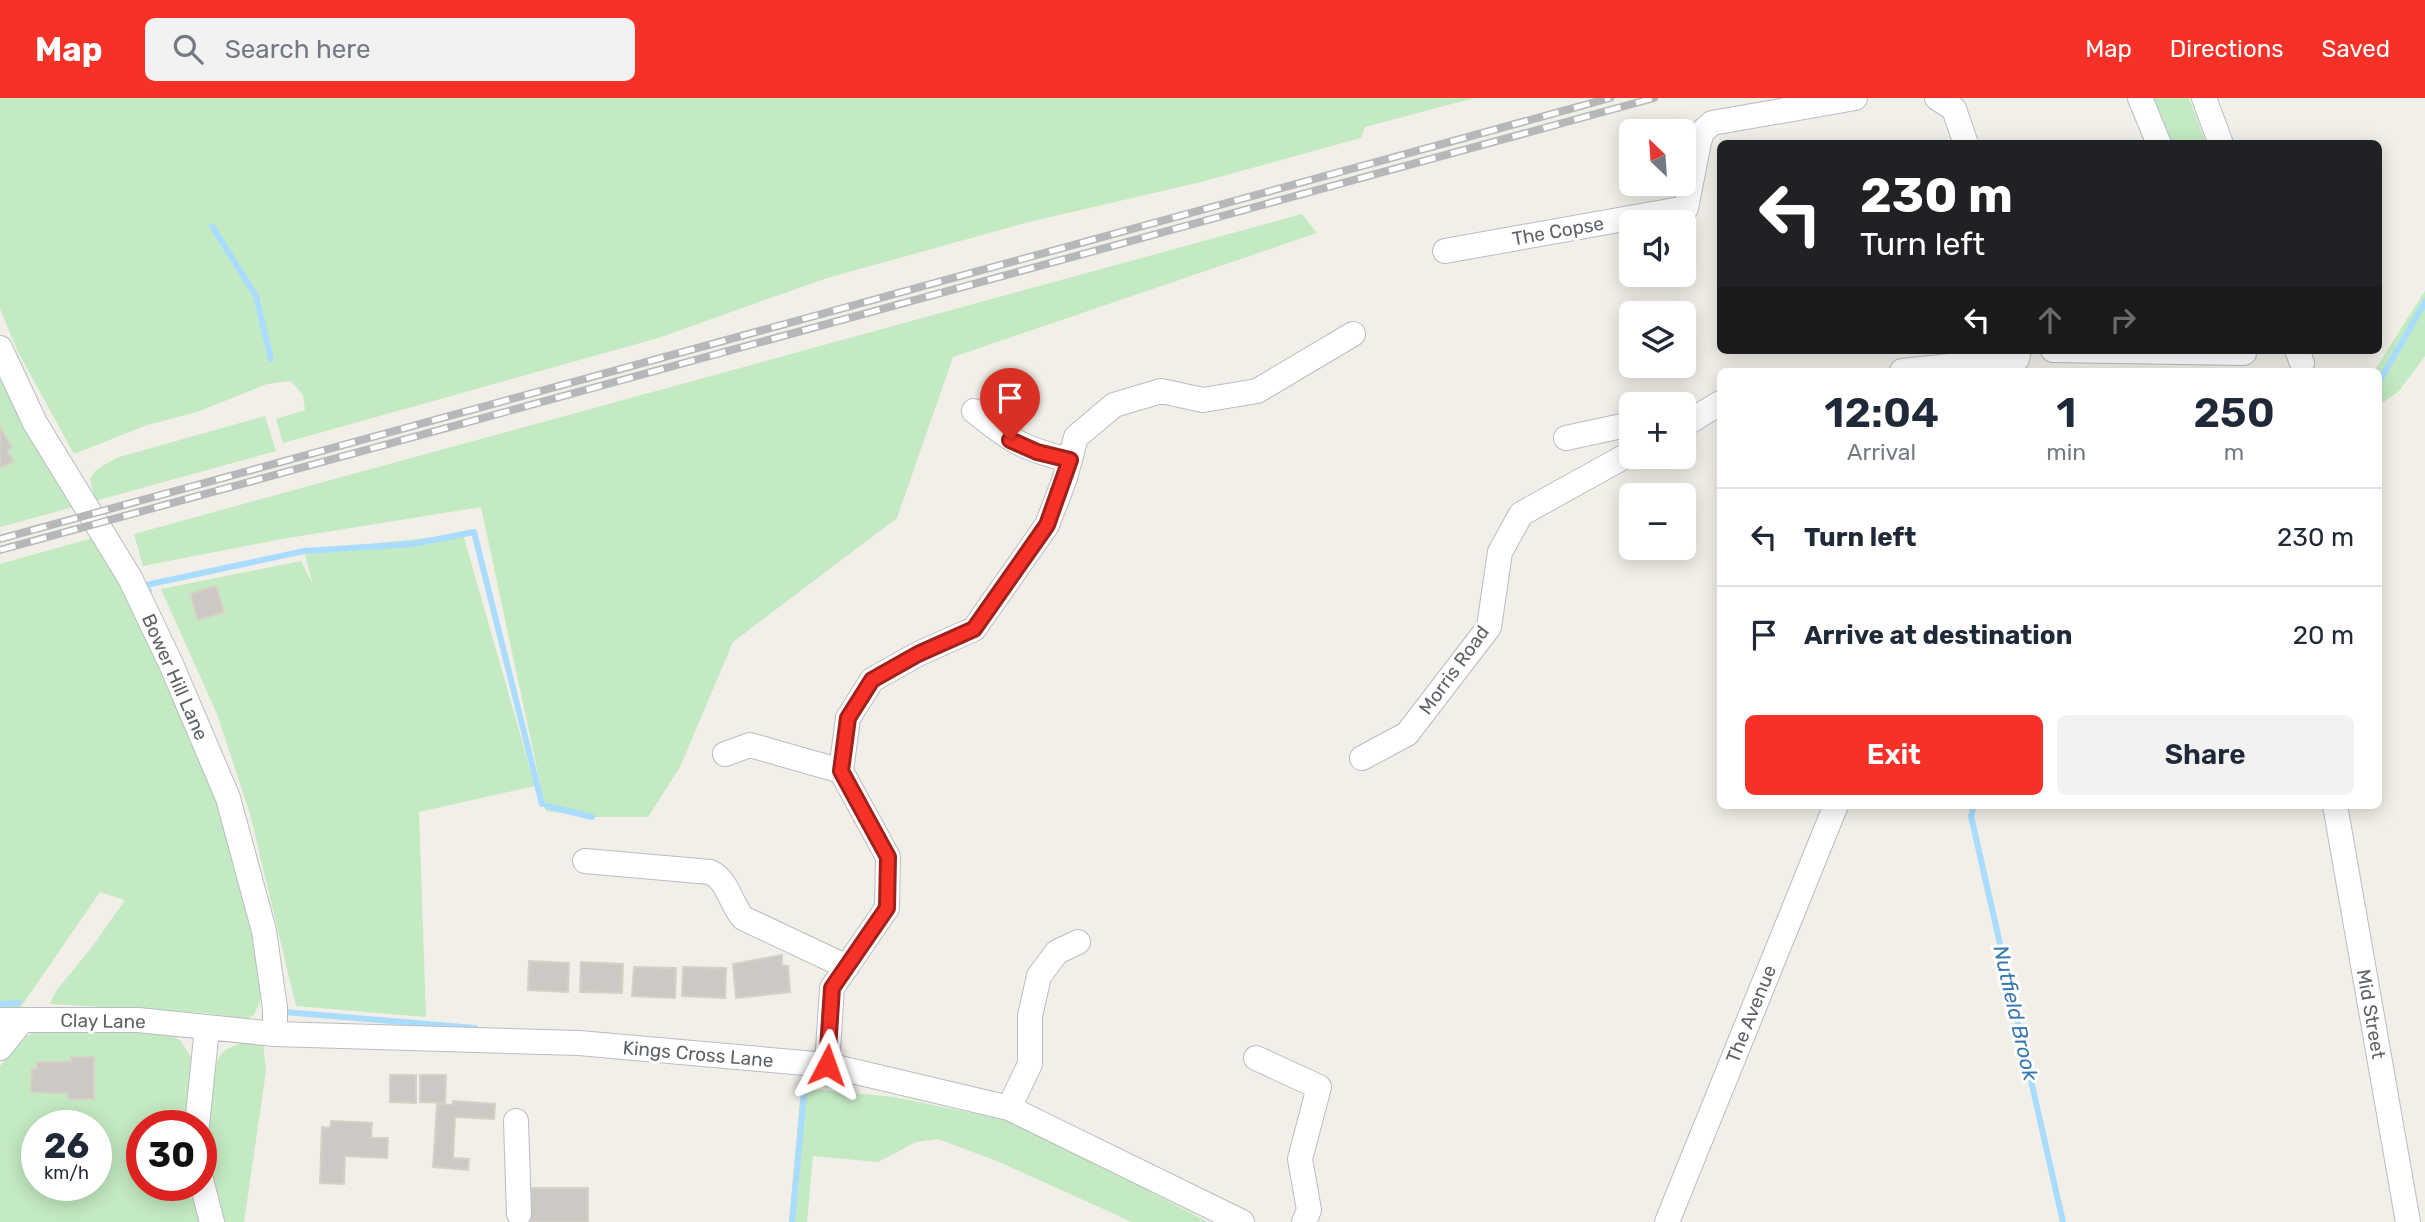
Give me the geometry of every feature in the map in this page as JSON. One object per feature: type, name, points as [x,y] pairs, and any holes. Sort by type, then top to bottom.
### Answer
[{"type":"street","name":"The Copse","points":[[1445,251],[1686,208],[1702,132],[1712,123],[1855,98]]},
{"type":"street","points":[[1937,98],[1954,109],[1965,140]]},
{"type":"street","points":[[2140,98],[2157,140]]},
{"type":"street","points":[[2204,98],[2220,140]]},
{"type":"street","points":[[827,1065],[832,988],[887,908],[888,857],[841,771],[848,718],[872,680],[918,654],[974,629],[1047,525],[1076,437],[1114,405],[1161,391],[1203,400],[1256,391],[1353,334]]},
{"type":"street","name":"Bower Hill Lane","points":[[0,348],[35,423],[130,578],[171,664],[228,798],[264,931],[275,1007],[275,1034]]},
{"type":"street","points":[[1933,368],[2014,360],[2036,354]]},
{"type":"street","points":[[2148,354],[2246,358]]},
{"type":"street","points":[[1696,417],[1717,405]]},
{"type":"street","points":[[974,411],[1010,440],[1037,452],[1070,460]]},
{"type":"street","points":[[1566,438],[1619,427]]},
{"type":"street","name":"Morris Road","points":[[1362,758],[1407,734],[1489,627],[1500,552],[1521,514],[1619,460]]},
{"type":"street","points":[[724,754],[750,745],[841,771]]},
{"type":"street","name":"The Avenue","points":[[1667,1222],[1834,809]]},
{"type":"street","name":"Mid Street","points":[[2336,809],[2408,1222]]},
{"type":"street","points":[[584,861],[710,872],[724,882],[735,909],[743,918],[847,967]]},
{"type":"street","points":[[1009,1108],[1030,1064],[1030,1016],[1039,976],[1057,952],[1078,942]]},
{"type":"street","name":"Clay Lane","points":[[11,1021],[68,1018],[138,1020],[207,1028]]},
{"type":"street","points":[[0,1048],[11,1021]]},
{"type":"street","points":[[199,1110],[207,1028]]},
{"type":"street","name":"Kings Cross Lane","points":[[207,1028],[275,1034],[579,1043],[827,1065],[1009,1108],[1242,1222]]},
{"type":"street","points":[[1256,1058],[1319,1087],[1300,1159],[1309,1210],[1304,1222]]},
{"type":"street","points":[[516,1121],[519,1214]]},
{"type":"street","points":[[206,1201],[212,1222]]},
{"type":"green space","points":[[0,98],[1474,98],[1365,127],[1361,138],[1201,182],[1029,222],[827,278],[658,338],[283,443],[276,419],[305,410],[303,395],[291,381],[267,384],[197,412],[147,425],[74,454],[18,352],[0,309]]},
{"type":"green space","points":[[2152,98],[2189,98],[2205,140],[2172,140]]},
{"type":"green space","points":[[1302,214],[1317,233],[953,357],[897,518],[733,642],[680,767],[648,817],[592,817],[546,811],[481,507],[282,539],[143,566],[134,534]]},
{"type":"green space","points":[[2425,291],[2425,356],[2399,391],[2382,403],[2382,368],[2376,368]]},
{"type":"green space","points":[[0,377],[25,429],[81,505],[0,527]]},
{"type":"green space","points":[[265,416],[276,451],[95,501],[90,479],[96,470],[116,458]]},
{"type":"green space","points":[[463,534],[535,786],[419,812],[426,1017],[296,1006],[250,814],[217,714],[161,589],[301,561],[313,585],[304,551]]},
{"type":"green space","points":[[96,537],[141,627],[211,784],[241,873],[261,983],[260,1002],[254,1015],[245,1019],[206,1013],[50,1004],[56,991],[92,947],[125,900],[100,892],[20,1008],[0,1009],[0,564]]},
{"type":"green space","points":[[163,1031],[181,1041],[192,1059],[188,1110],[126,1110],[126,1201],[194,1201],[200,1222],[0,1222],[0,1066],[19,1043],[33,1032]]},
{"type":"green space","points":[[246,1042],[263,1044],[266,1071],[244,1222],[221,1222],[215,1201],[217,1201],[217,1110],[210,1110],[217,1060],[234,1045]]},
{"type":"green space","points":[[801,1088],[894,1097],[1010,1121],[1208,1222],[1132,1222],[997,1161],[938,1139],[916,1142],[878,1162],[813,1156],[807,1222],[789,1222]]},
{"type":"building","points":[[0,427],[12,448],[7,450],[13,461],[0,468]]},
{"type":"building","points":[[216,586],[224,612],[198,620],[190,594]]},
{"type":"building","points":[[782,955],[782,965],[788,966],[790,992],[736,998],[733,964]]},
{"type":"building","points":[[529,961],[569,963],[568,992],[528,990]]},
{"type":"building","points":[[581,962],[623,964],[622,993],[580,992]]},
{"type":"building","points":[[634,967],[676,968],[675,998],[632,996]]},
{"type":"building","points":[[683,967],[726,968],[725,998],[682,996]]},
{"type":"building","points":[[71,1057],[94,1057],[94,1099],[68,1099],[68,1093],[31,1092],[32,1069],[37,1069],[37,1062],[71,1062]]},
{"type":"building","points":[[390,1075],[416,1075],[416,1103],[390,1102]]},
{"type":"building","points":[[420,1075],[446,1075],[445,1103],[420,1102]]},
{"type":"building","points":[[453,1101],[495,1104],[494,1119],[455,1117],[453,1158],[469,1159],[468,1170],[433,1167],[437,1104],[453,1105]]},
{"type":"building","points":[[331,1121],[372,1123],[371,1138],[388,1138],[387,1158],[345,1156],[344,1184],[320,1183],[322,1127],[330,1128]]},
{"type":"building","points":[[531,1188],[588,1188],[588,1222],[531,1222]]},
{"type":"waterway","points":[[212,226],[256,296],[271,359]]},
{"type":"waterway","name":"Nutfield Brook","points":[[2382,377],[2425,302]]},
{"type":"waterway","points":[[149,591],[146,585],[304,551],[413,544],[474,532],[542,804]]},
{"type":"waterway","points":[[547,806],[592,817]]},
{"type":"waterway","name":"Nutfield Brook","points":[[1973,809],[1971,816],[2063,1222]]},
{"type":"waterway","points":[[0,1004],[18,1003]]},
{"type":"waterway","points":[[283,1009],[284,1012],[475,1028]]},
{"type":"waterway","points":[[792,1222],[804,1094]]},
{"type":"railway","points":[[0,539],[1610,98]]},
{"type":"railway","points":[[0,550],[1654,98]]},
{"type":"route","points":[[827,1065],[832,988],[887,908],[888,857],[841,771],[848,718],[872,680],[918,654],[974,629],[1047,525],[1070,460],[1037,452],[1010,440]]}]
